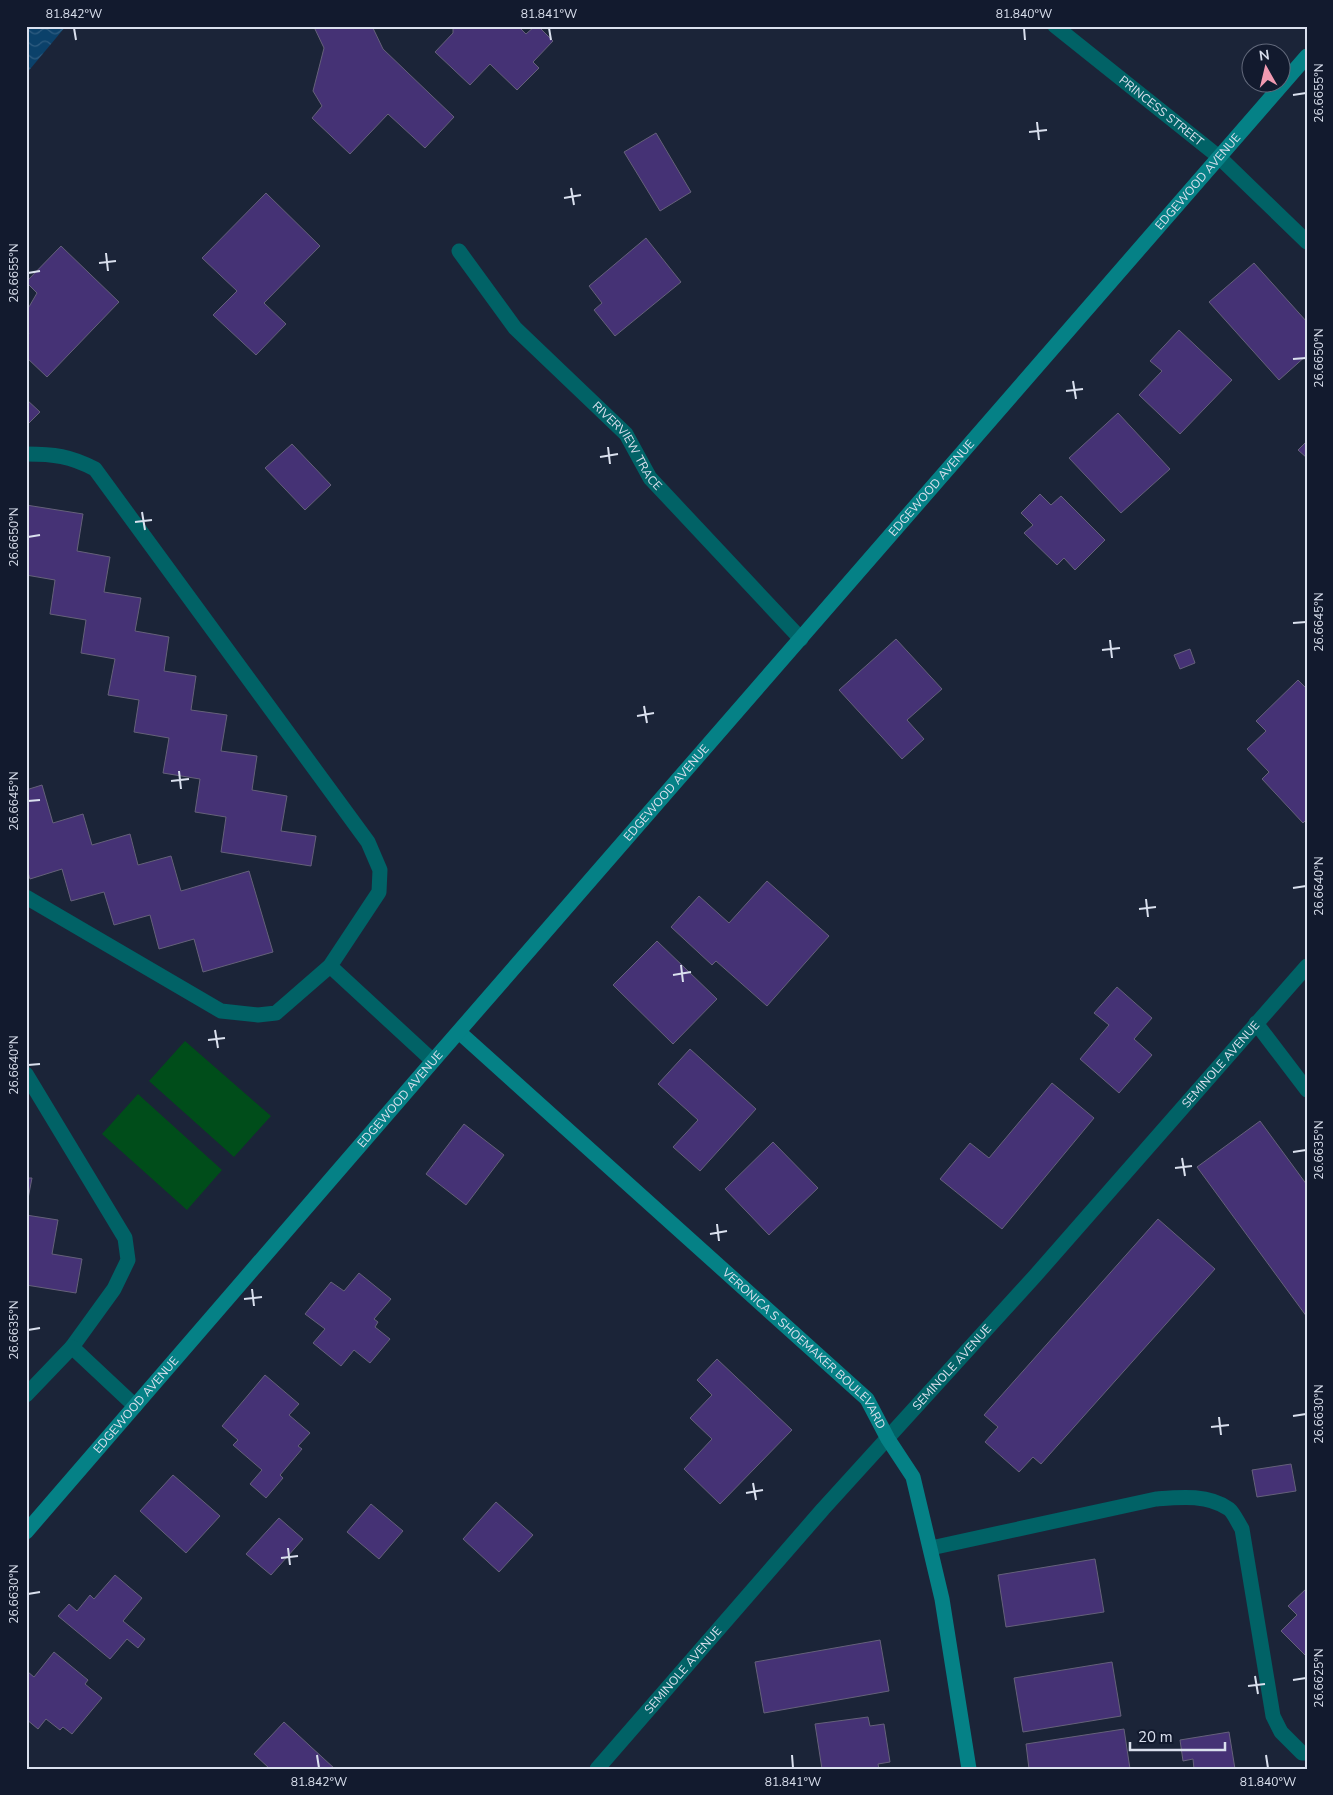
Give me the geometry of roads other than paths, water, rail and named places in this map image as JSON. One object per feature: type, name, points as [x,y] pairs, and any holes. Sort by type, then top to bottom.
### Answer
[{"type":"street","name":"PRINCESS STREET","points":[[1055,26],[1219,157],[1307,242]]},
{"type":"street","name":"EDGEWOOD AVENUE","points":[[26,1532],[1307,56]]},
{"type":"street","name":"RIVERVIEW TRACE","points":[[459,250],[515,328],[626,434],[650,478],[800,639]]},
{"type":"street","points":[[26,454],[63,456],[75,459],[95,469],[368,842],[380,870],[379,892],[330,966],[276,1012],[258,1015],[221,1011],[26,897]]},
{"type":"street","points":[[330,966],[433,1061]]},
{"type":"street","name":"SEMINOLE AVENUE","points":[[597,1769],[823,1509],[1041,1269],[1307,966]]},
{"type":"street","points":[[1256,1023],[1307,1090]]},
{"type":"street","name":"VERONICA S SHOEMAKER BOULEVARD","points":[[459,1032],[867,1399],[888,1439],[912,1477],[942,1599],[969,1769]]},
{"type":"street","points":[[26,1074],[125,1238],[128,1260],[114,1289],[72,1346],[26,1395]]},
{"type":"street","points":[[72,1346],[135,1406]]},
{"type":"street","points":[[931,1548],[1156,1499],[1180,1497],[1207,1499],[1230,1510],[1242,1529],[1273,1716],[1281,1732],[1302,1752],[1307,1753]]},
{"type":"water","points":[[26,26],[66,26],[26,74]]}]
